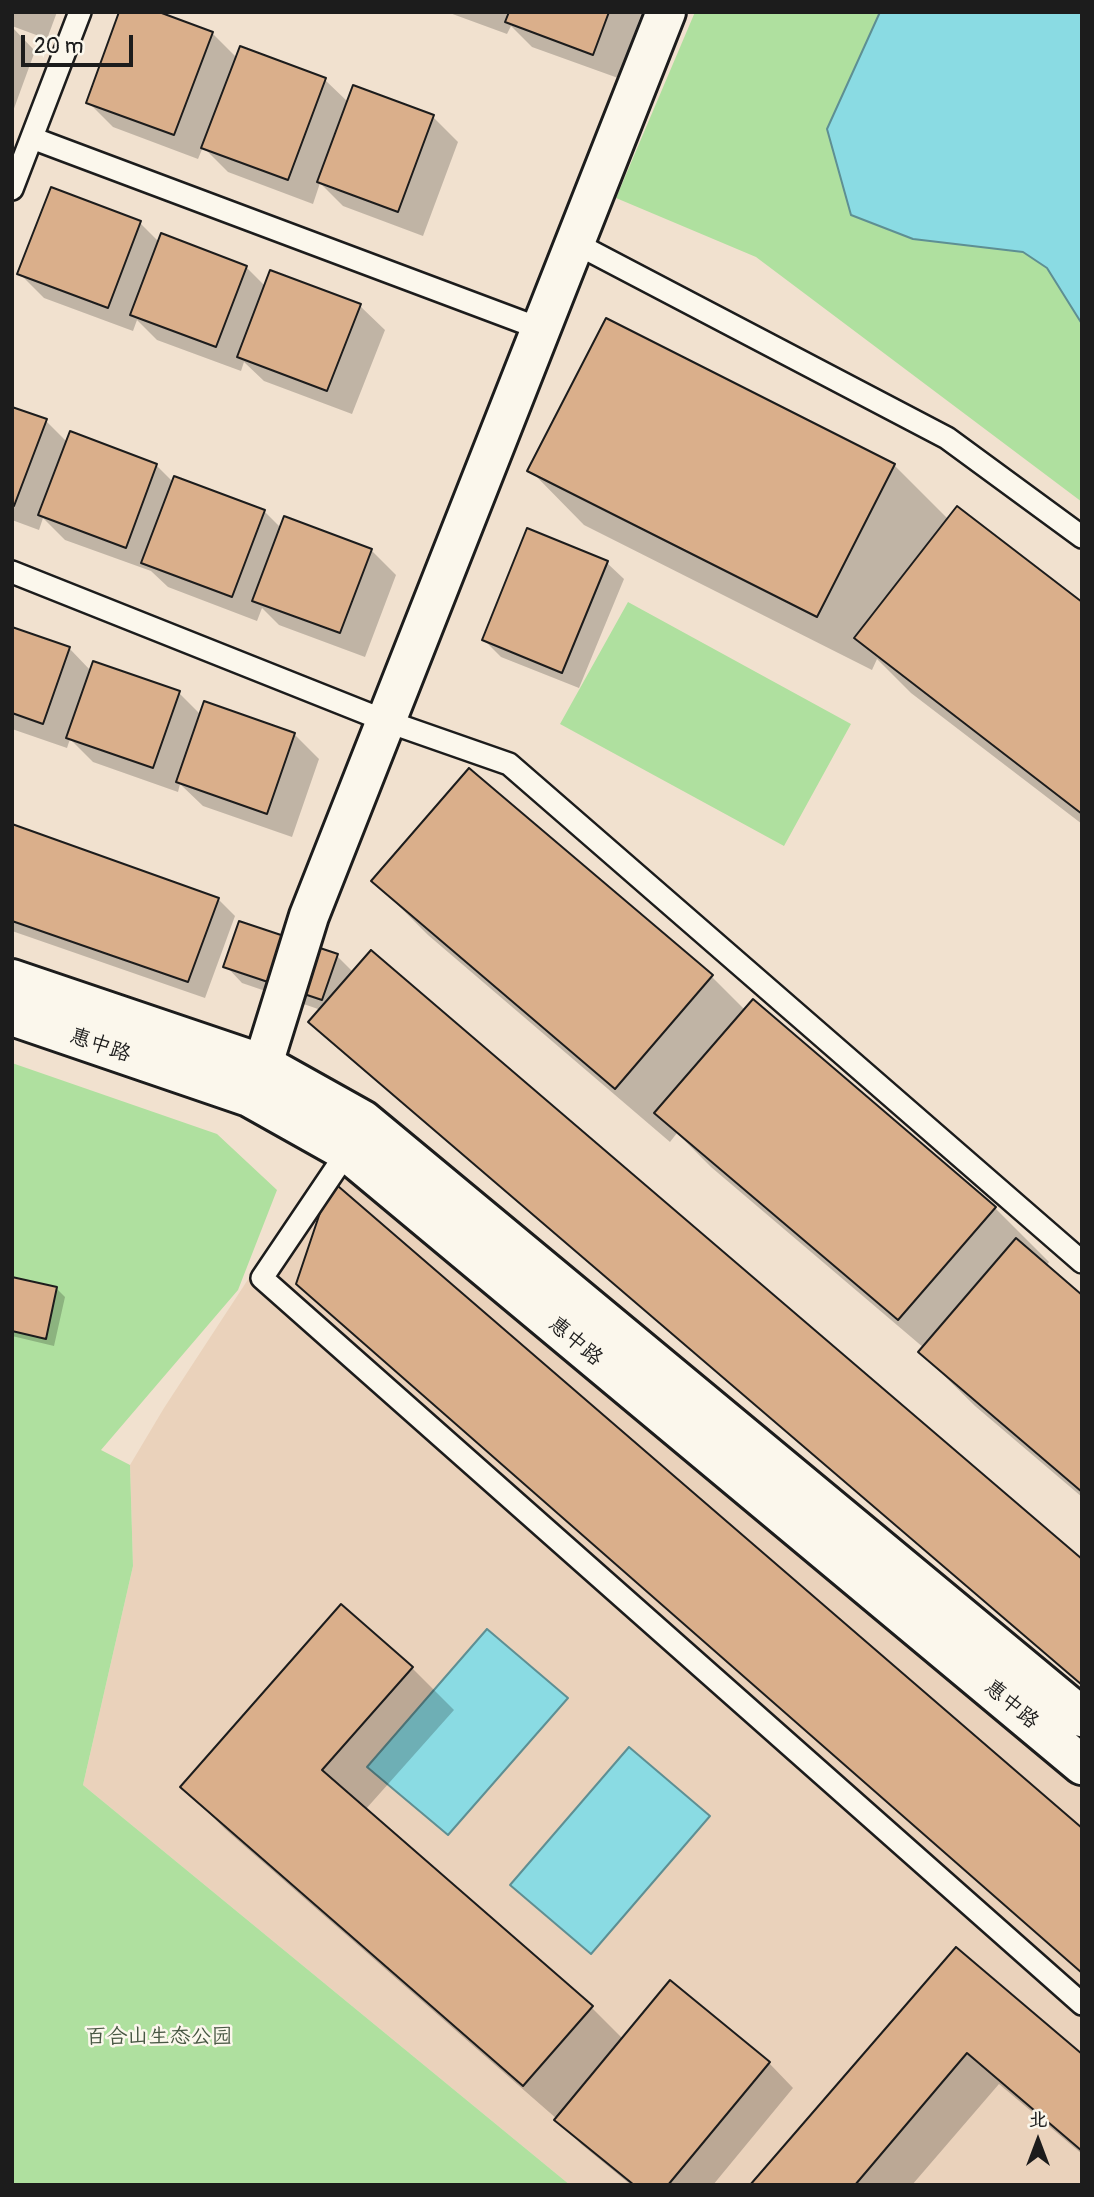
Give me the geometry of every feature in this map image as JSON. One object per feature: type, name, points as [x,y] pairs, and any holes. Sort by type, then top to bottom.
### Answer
[{"type":"street","points":[[256,1081],[309,916],[666,12]]},
{"type":"street","name":"惠中路","points":[[12,979],[256,1081],[363,1120],[1082,1717]]},
{"type":"street","name":"惠中路","points":[[12,1016],[256,1081],[347,1152],[1082,1765]]},
{"type":"lane","points":[[12,188],[80,12]]},
{"type":"lane","points":[[32,138],[541,329]]},
{"type":"lane","points":[[575,243],[947,438],[1082,537]]},
{"type":"lane","points":[[12,572],[386,721],[509,764],[1082,1262]]},
{"type":"lane","points":[[347,1152],[262,1278],[1082,2004]]},
{"type":"shaded area","points":[[358,1125],[1082,1760],[1082,2185],[570,2185],[83,1785],[133,1566],[130,1465],[164,1408],[296,1206]]},
{"type":"green space","points":[[695,12],[1082,12],[1082,502],[756,257],[616,198]]},
{"type":"green space","points":[[628,602],[851,724],[784,846],[560,724]]},
{"type":"green space","name":"百合山生态公园","points":[[12,1063],[217,1134],[277,1190],[238,1290],[101,1450],[130,1465],[133,1566],[83,1785],[570,2185],[12,2185]]},
{"type":"water","points":[[880,12],[1082,12],[1082,324],[1047,268],[1023,252],[913,239],[851,215],[827,129]]},
{"type":"water","points":[[487,1629],[568,1698],[448,1835],[367,1767]]},
{"type":"water","points":[[629,1747],[710,1816],[591,1954],[510,1885]]},
{"type":"building","points":[[119,12],[159,12],[213,32],[174,135],[86,103]]},
{"type":"building","points":[[509,12],[609,12],[593,55],[505,22]]},
{"type":"building","points":[[240,46],[326,78],[288,180],[201,148]]},
{"type":"building","points":[[353,85],[434,115],[398,212],[317,182]]},
{"type":"building","points":[[51,187],[141,221],[108,308],[17,274]]},
{"type":"building","points":[[161,233],[247,266],[216,347],[130,315]]},
{"type":"building","points":[[270,270],[361,304],[327,391],[237,357]]},
{"type":"building","points":[[606,318],[895,464],[817,617],[527,471]]},
{"type":"building","points":[[12,407],[47,419],[14,506],[12,505]]},
{"type":"building","points":[[70,431],[157,464],[126,548],[38,515]]},
{"type":"building","points":[[174,476],[265,510],[232,597],[141,563]]},
{"type":"building","points":[[957,506],[1082,602],[1082,814],[854,638]]},
{"type":"building","points":[[284,516],[372,549],[340,633],[252,601]]},
{"type":"building","points":[[527,528],[608,561],[562,673],[482,640]]},
{"type":"building","points":[[12,627],[70,647],[43,724],[12,713]]},
{"type":"building","points":[[93,661],[180,691],[153,768],[66,738]]},
{"type":"building","points":[[204,701],[295,733],[267,814],[176,782]]},
{"type":"building","points":[[469,768],[713,975],[615,1089],[371,881]]},
{"type":"building","points":[[12,824],[219,898],[188,982],[12,921]]},
{"type":"building","points":[[239,921],[338,954],[322,1000],[223,967]]},
{"type":"building","points":[[371,950],[1082,1559],[1082,1685],[308,1022]]},
{"type":"building","points":[[753,999],[996,1207],[898,1320],[654,1113]]},
{"type":"building","points":[[331,1180],[1082,1828],[1082,1973],[296,1284]]},
{"type":"building","points":[[1016,1238],[1082,1295],[1082,1492],[918,1352]]},
{"type":"building","points":[[12,1277],[57,1287],[46,1339],[12,1331]]},
{"type":"building","points":[[341,1604],[413,1667],[322,1770],[593,2006],[523,2086],[180,1787]]},
{"type":"building","points":[[956,1947],[1082,2054],[1082,2151],[967,2053],[855,2185],[750,2185]]},
{"type":"building","points":[[670,1980],[770,2062],[668,2185],[634,2185],[554,2120]]}]
